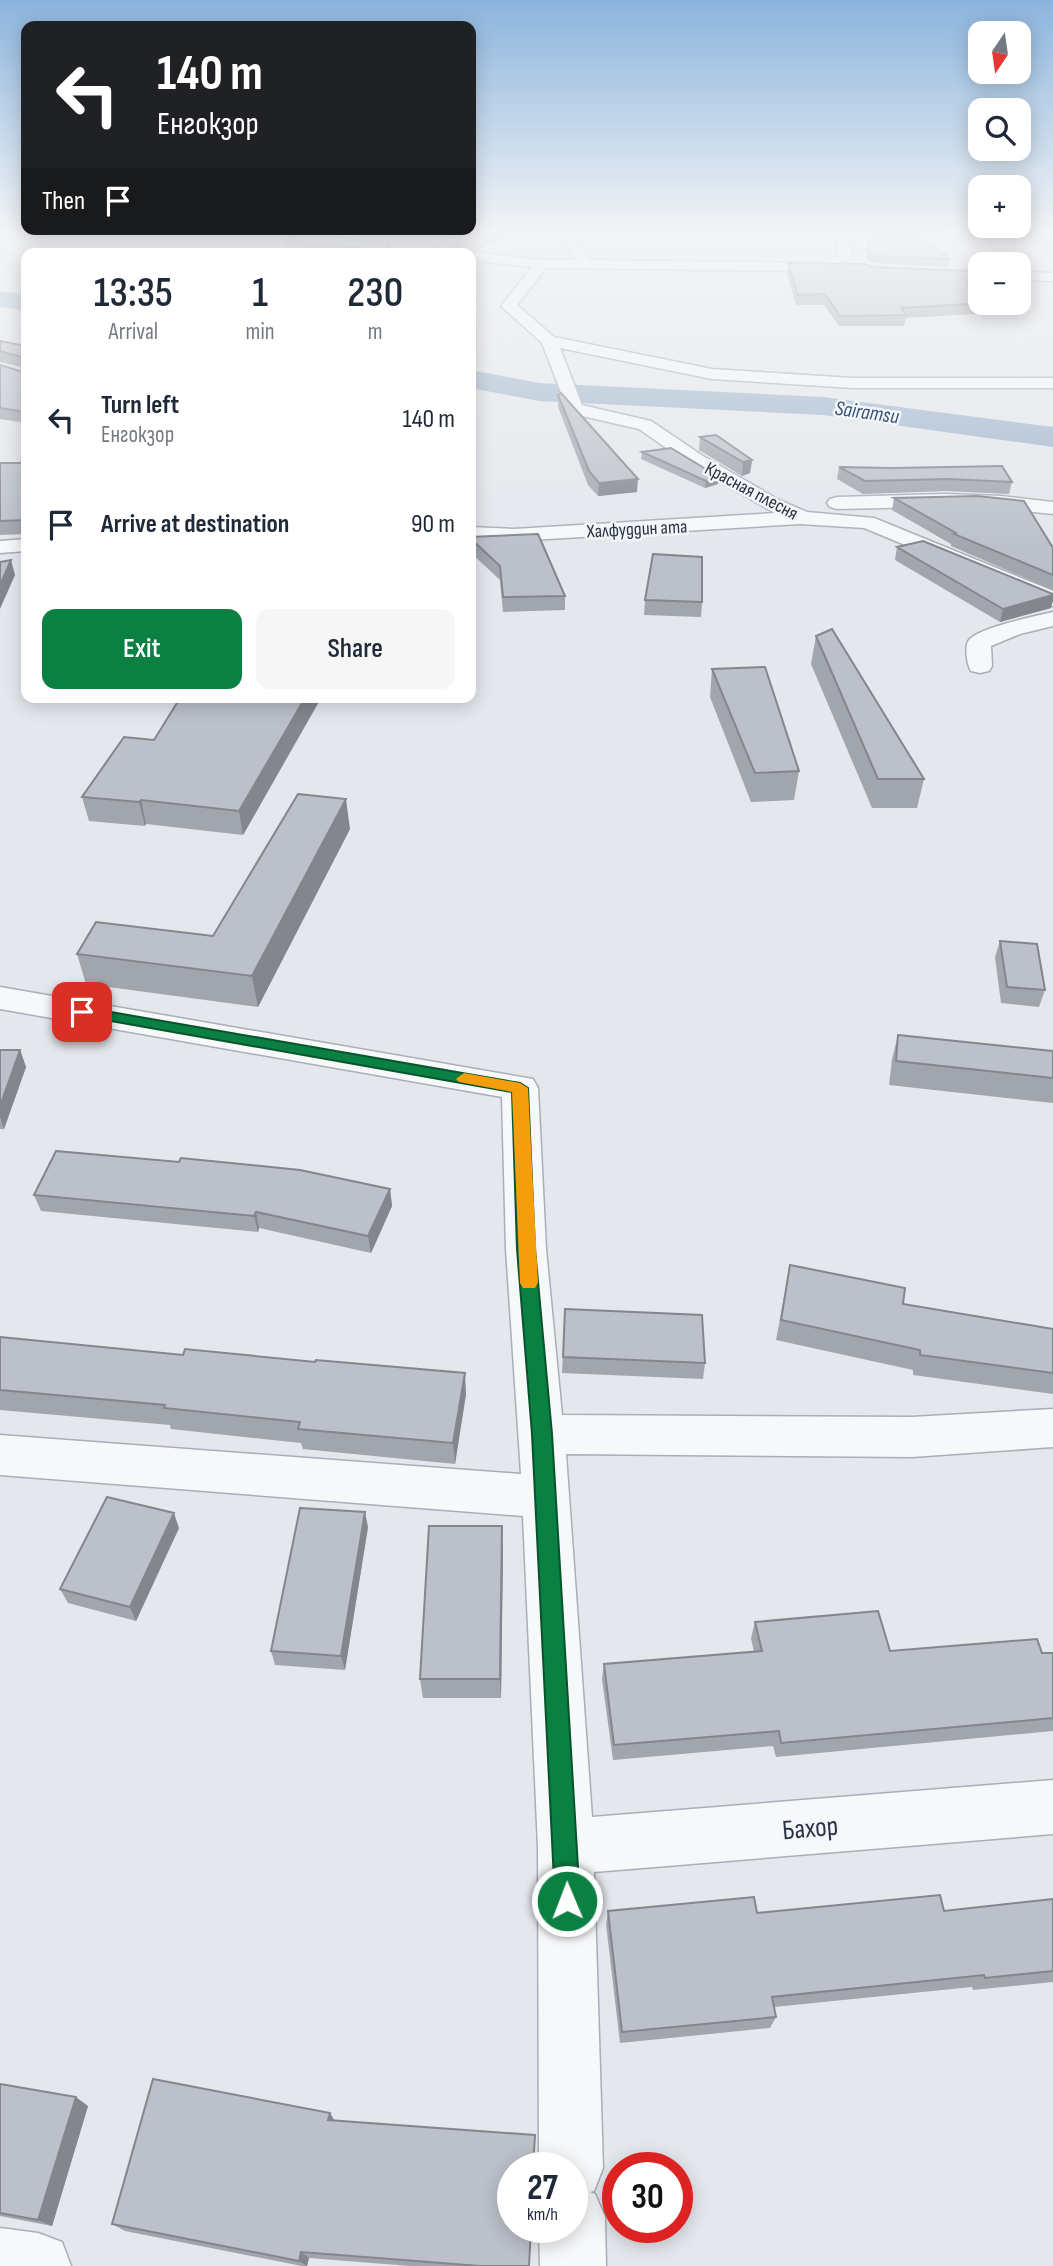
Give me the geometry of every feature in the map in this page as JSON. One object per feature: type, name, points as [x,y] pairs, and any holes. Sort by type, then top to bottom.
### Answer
[{"type":"street","points":[[546,339],[712,374],[853,383],[1053,383]]},
{"type":"street","name":"Красная плесня","points":[[549,341],[575,409],[645,425],[696,460],[772,504],[803,518],[867,522],[1053,599]]},
{"type":"street","points":[[772,504],[966,502],[1034,504],[1053,508]]},
{"type":"street","name":"Халфуддин ата","points":[[476,533],[514,536],[803,518]]},
{"type":"street","points":[[0,547],[21,545]]},
{"type":"street","points":[[980,666],[979,643],[1012,629],[1053,619]]},
{"type":"street","points":[[0,998],[520,1088],[526,1249],[542,1434],[566,1847],[572,2152]]},
{"type":"street","points":[[542,1434],[912,1437],[1053,1428]]},
{"type":"street","points":[[0,1455],[544,1497]]},
{"type":"street","name":"Бахор","points":[[566,1847],[1053,1807]]},
{"type":"street","points":[[573,2243],[573,2266]]},
{"type":"street","points":[[0,2261],[38,2266]]},
{"type":"building","points":[[0,341],[21,345],[21,357],[0,351]]},
{"type":"building","points":[[0,365],[21,371],[21,411],[0,408]]},
{"type":"building","points":[[561,393],[638,479],[599,483],[589,471],[558,395]]},
{"type":"building","points":[[716,435],[752,460],[743,462],[700,437]]},
{"type":"building","points":[[671,448],[719,477],[706,481],[642,452]]},
{"type":"building","points":[[0,463],[21,463],[21,520],[0,521]]},
{"type":"building","points":[[1002,466],[1012,482],[949,479],[865,481],[839,467],[892,468]]},
{"type":"building","points":[[977,496],[1024,501],[1053,548],[1053,575],[954,534],[956,533],[894,498]]},
{"type":"building","points":[[538,534],[565,596],[503,597],[500,566],[476,544],[476,537]]},
{"type":"building","points":[[923,541],[1053,595],[1003,609],[897,547]]},
{"type":"building","points":[[653,554],[702,557],[702,602],[645,600]]},
{"type":"building","points":[[11,560],[0,585],[0,562]]},
{"type":"building","points":[[832,629],[924,779],[878,779],[816,636]]},
{"type":"building","points":[[765,667],[799,771],[755,773],[712,669]]},
{"type":"building","points":[[177,703],[302,703],[239,811],[141,800],[82,797],[124,737],[154,740]]},
{"type":"building","points":[[298,794],[346,799],[252,976],[77,954],[96,922],[213,936]]},
{"type":"building","points":[[1000,941],[1037,944],[1045,990],[1007,987]]},
{"type":"building","points":[[898,1035],[1053,1051],[1053,1078],[896,1061]]},
{"type":"building","points":[[0,1050],[20,1050],[0,1106]]},
{"type":"building","points":[[56,1151],[179,1162],[181,1158],[300,1170],[390,1189],[368,1236],[256,1212],[254,1216],[34,1195]]},
{"type":"building","points":[[790,1265],[905,1288],[903,1304],[1053,1329],[1053,1373],[920,1355],[920,1350],[781,1320]]},
{"type":"building","points":[[565,1309],[702,1315],[705,1363],[563,1357]]},
{"type":"building","points":[[0,1337],[183,1355],[185,1349],[465,1373],[453,1443],[298,1429],[300,1422],[164,1408],[165,1405],[0,1390]]},
{"type":"building","points":[[107,1497],[174,1513],[130,1607],[60,1589]]},
{"type":"building","points":[[300,1508],[365,1512],[341,1656],[271,1651]]},
{"type":"building","points":[[429,1526],[502,1526],[500,1679],[420,1679]]},
{"type":"building","points":[[878,1611],[890,1651],[1037,1639],[1042,1653],[1053,1653],[1053,1718],[781,1743],[779,1731],[614,1745],[604,1664],[762,1651],[755,1622]]},
{"type":"building","points":[[940,1895],[944,1911],[1053,1899],[1053,1971],[985,1978],[984,1975],[772,1997],[776,2017],[622,2032],[608,1911],[754,1897],[757,1913]]},
{"type":"building","points":[[153,2079],[330,2113],[328,2120],[535,2135],[534,2152],[497,2152],[497,2243],[530,2243],[529,2266],[480,2266],[301,2252],[299,2261],[112,2224]]},
{"type":"building","points":[[0,2084],[76,2097],[38,2220],[0,2213]]},
{"type":"waterway","name":"Sairamsu","points":[[476,380],[539,392],[823,406],[1053,437]]},
{"type":"slow traffic","points":[[464,1079],[520,1088],[529,1283]]},
{"type":"route","points":[[82,1012],[520,1088],[526,1249],[542,1434],[567,1901]]}]
